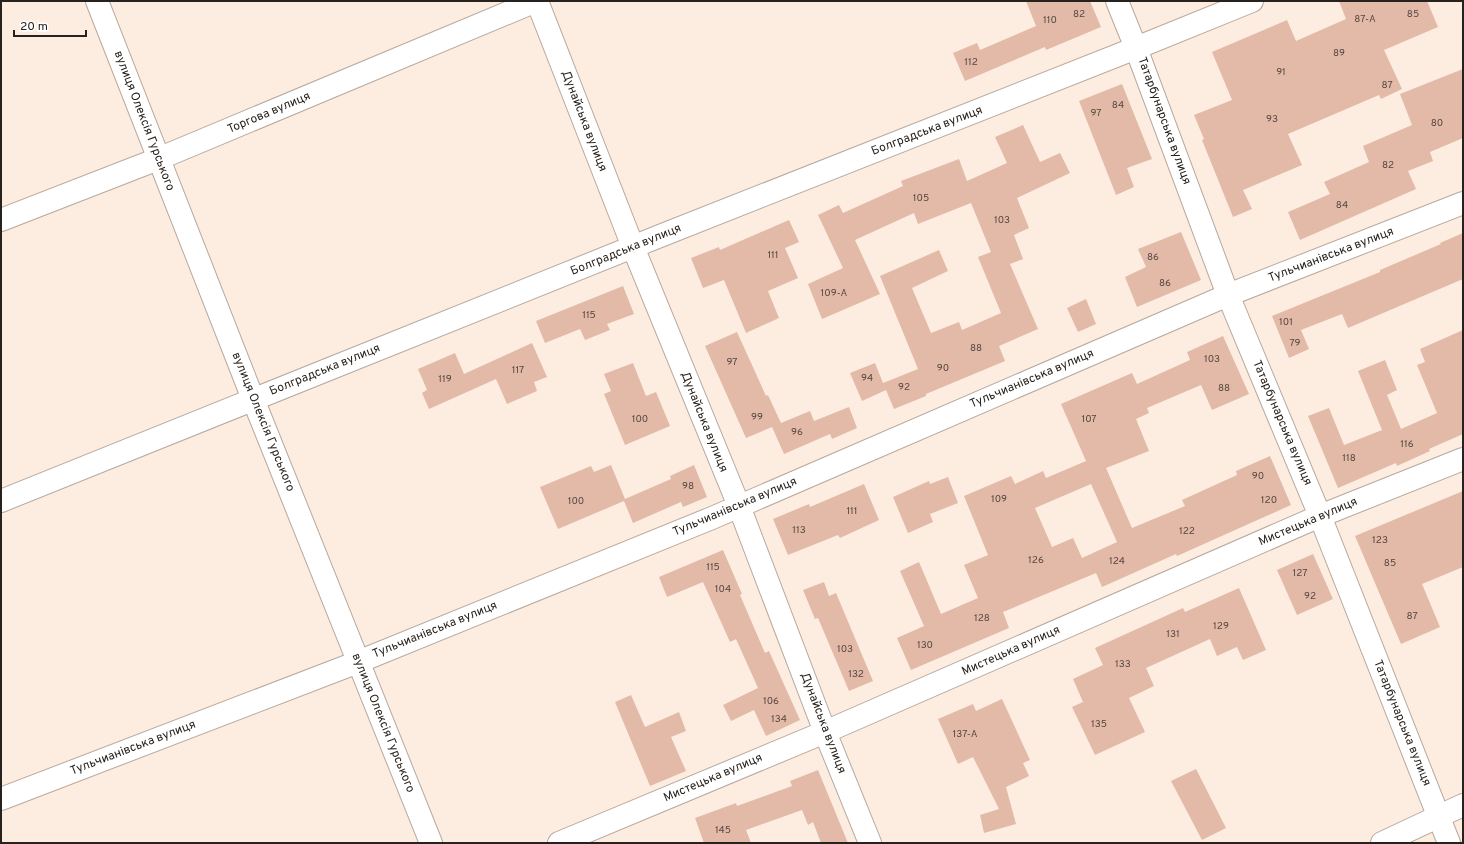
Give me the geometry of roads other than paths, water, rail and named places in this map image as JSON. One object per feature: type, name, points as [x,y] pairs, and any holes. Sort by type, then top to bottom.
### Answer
[{"type":"street","name":"вулиця Олексія Гурського","points":[[97,1],[253,400],[431,843]]},
{"type":"street","name":"Торгова вулиця","points":[[1,220],[158,159],[537,1]]},
{"type":"street","name":"Дунайська вулиця","points":[[537,1],[633,247],[739,506],[825,732],[870,843]]},
{"type":"street","name":"Татарбунарська вулиця","points":[[1118,1],[1228,295],[1320,516],[1449,843]]},
{"type":"street","name":"Болградська вулиця","points":[[1,501],[633,247],[1252,1]]},
{"type":"street","name":"Тульчианівська вулиця","points":[[1,799],[358,662],[739,506],[1228,295],[1463,203]]},
{"type":"street","name":"Мистецька вулиця","points":[[559,843],[825,732],[1320,516],[1463,459]]},
{"type":"street","points":[[1382,843],[1463,806]]}]
